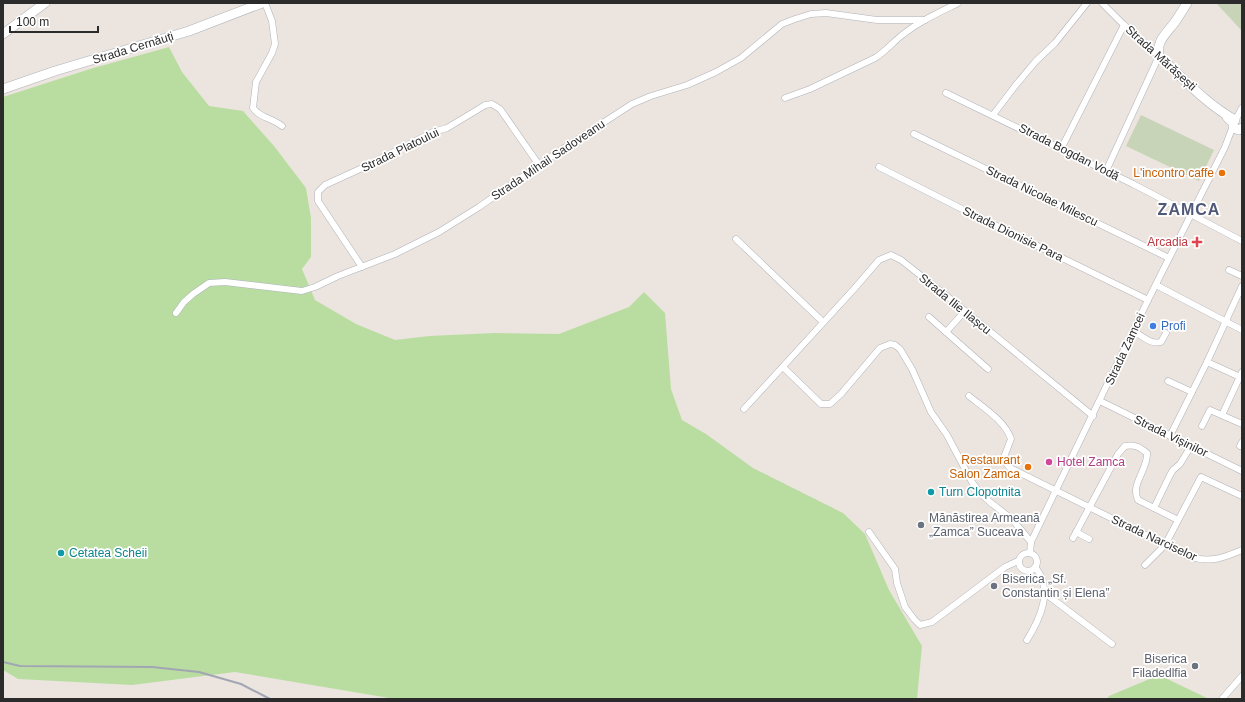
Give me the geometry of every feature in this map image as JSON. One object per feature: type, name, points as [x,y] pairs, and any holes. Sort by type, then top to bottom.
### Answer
[{"type":"street","points":[[3,34],[45,3]]},
{"type":"street","name":"Strada Cernăuți","points":[[3,89],[55,71],[189,31],[262,3]]},
{"type":"street","points":[[265,3],[272,21],[275,44],[272,54],[256,82],[252,108],[256,113],[276,121],[282,126]]},
{"type":"street","name":"Strada Mihail Sadoveanu","points":[[785,98],[810,89],[875,58],[901,35],[925,20],[958,3]]},
{"type":"street","points":[[993,115],[1025,74],[1056,43],[1087,3]]},
{"type":"street","name":"Strada Mărășești","points":[[1102,3],[1124,25],[1200,93],[1239,124]]},
{"type":"street","points":[[1106,171],[1159,56],[1158,50],[1160,40],[1175,22],[1187,3]]},
{"type":"street","name":"Strada Mihail Sadoveanu","points":[[176,313],[184,302],[209,283],[243,283],[302,291],[316,287],[395,254],[439,232],[479,207],[539,165],[632,104],[651,96],[688,85],[728,65],[751,50],[782,24],[811,14],[826,13],[877,20],[925,20]]},
{"type":"street","points":[[1061,149],[1124,25]]},
{"type":"street","name":"Strada Bogdan Vodă","points":[[946,93],[1106,171],[1242,241]]},
{"type":"street","name":"Strada Platoului","points":[[362,267],[318,201],[318,192],[325,185],[433,132],[447,128],[485,105],[492,104],[500,109],[539,165]]},
{"type":"street","name":"Strada Zamcei","points":[[1030,553],[1031,542],[1148,300],[1225,147],[1239,124],[1242,108]]},
{"type":"street","name":"Strada Nicolae Milescu","points":[[914,134],[1169,258]]},
{"type":"street","name":"Strada Dionisie Para","points":[[879,167],[1148,300]]},
{"type":"street","points":[[736,239],[824,322]]},
{"type":"street","name":"Strada Ilie Ilașcu","points":[[744,409],[879,260],[891,255],[901,260],[965,311],[1093,416]]},
{"type":"street","points":[[1229,270],[1242,276]]},
{"type":"street","points":[[1156,285],[1242,330]]},
{"type":"street","points":[[1170,436],[1207,362],[1242,286]]},
{"type":"street","points":[[946,332],[965,311]]},
{"type":"street","points":[[929,317],[988,369]]},
{"type":"street","points":[[1134,331],[1147,340],[1157,343],[1161,342],[1166,333]]},
{"type":"street","points":[[783,367],[821,404],[830,404],[841,394],[880,348],[890,344],[895,345],[900,349],[912,369],[931,412],[947,435],[972,482],[980,493],[1012,519],[1031,542]]},
{"type":"street","points":[[1207,362],[1241,375],[1222,415]]},
{"type":"street","points":[[1168,381],[1192,392]]},
{"type":"street","name":"Strada Narciselor","points":[[969,396],[1007,430],[1011,439],[1004,457],[1004,461],[1008,466],[1089,508],[1190,557],[1199,560],[1221,559],[1242,550]]},
{"type":"street","name":"Strada Vișinilor","points":[[1100,401],[1242,471]]},
{"type":"street","points":[[1202,426],[1210,410],[1242,424]]},
{"type":"street","points":[[1089,539],[1074,535],[1125,446],[1131,445],[1141,448],[1147,453],[1148,460],[1136,488],[1135,494],[1138,500],[1178,520]]},
{"type":"street","points":[[1154,508],[1170,475],[1180,464],[1191,446]]},
{"type":"street","points":[[1145,565],[1158,554],[1165,545],[1201,477],[1242,496]]},
{"type":"street","points":[[870,532],[895,569],[897,583],[905,607],[920,625],[932,622],[1005,567],[1018,561],[1021,555],[1027,552],[1035,556],[1037,559],[1037,565],[1029,571],[1023,570],[1018,561]]},
{"type":"street","points":[[1027,640],[1034,629],[1043,608],[1046,594],[1041,576],[1035,568]]},
{"type":"street","points":[[1046,594],[1112,644]]},
{"type":"street","points":[[1222,699],[1242,676]]},
{"type":"green space","points":[[1216,3],[1242,3],[1242,31]]},
{"type":"green space","points":[[169,47],[182,72],[209,106],[243,111],[274,146],[306,188],[311,218],[311,257],[302,269],[315,300],[356,324],[395,340],[429,336],[494,333],[559,334],[629,307],[644,292],[665,313],[671,389],[682,420],[706,434],[753,468],[843,513],[865,534],[889,590],[922,646],[917,699],[395,699],[235,672],[132,685],[18,679],[3,670],[3,97],[90,69]]},
{"type":"green space","points":[[1141,115],[1214,150],[1199,181],[1126,146]]},
{"type":"green space","points":[[1159,675],[1209,699],[1107,699],[1109,696]]},
{"type":"railway","points":[[3,662],[20,666],[152,667],[199,672],[241,684],[270,699]]},
{"type":"place","name":"L'incontro caffe","points":[[1222,173]]},
{"type":"place","name":"Arcadia","points":[[1197,242]]},
{"type":"place","name":"Profi","points":[[1153,326]]},
{"type":"place","name":"Hotel Zamca","points":[[1049,462]]},
{"type":"place","name":"Restaurant Salon Zamca","points":[[1028,467]]},
{"type":"place","name":"Turn Clopotnita","points":[[931,492]]},
{"type":"place","name":"Mănăstirea Armeană „Zamca” Suceava","points":[[921,525]]},
{"type":"place","name":"Cetatea Scheii","points":[[61,553]]},
{"type":"place","name":"Biserica „Sf. Constantin și Elena”","points":[[994,586]]},
{"type":"place","name":"Biserica Filadedlfia","points":[[1195,666]]},
{"type":"district","name":"ZAMCA","points":[[1189,209]]}]
